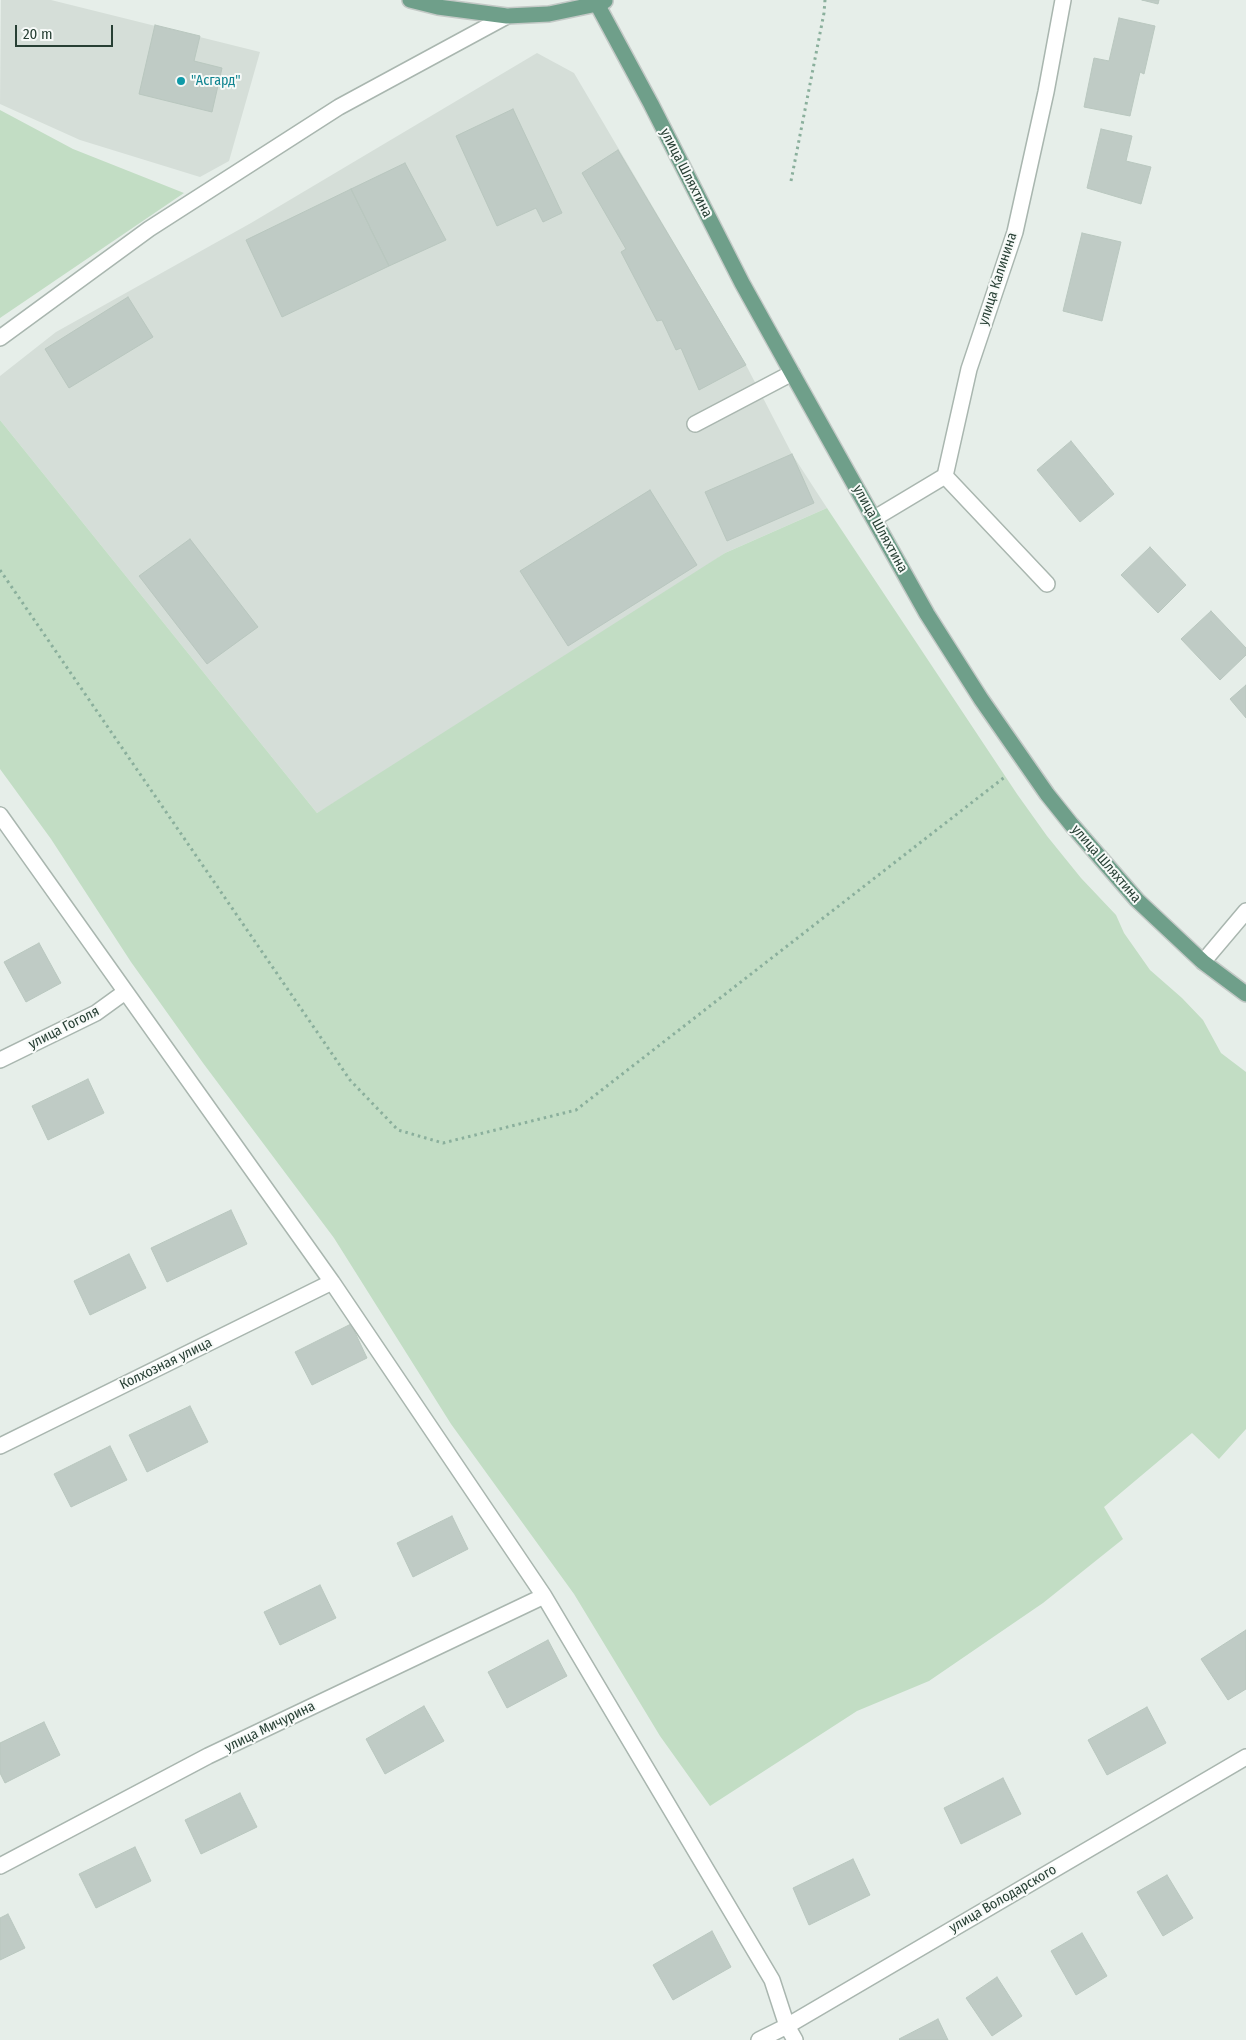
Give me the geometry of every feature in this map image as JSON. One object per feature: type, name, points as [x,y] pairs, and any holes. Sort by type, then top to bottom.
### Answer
[{"type":"main road","points":[[410,0],[438,7],[507,16],[549,14],[600,1]]},
{"type":"main road","name":"улица Шляхтина","points":[[600,1],[742,284],[927,614],[1024,762],[1071,824],[1137,900],[1203,962],[1246,994]]},
{"type":"street","name":"улица Калинина","points":[[945,476],[969,369],[1014,232],[1046,92],[1063,0]]},
{"type":"street","points":[[0,338],[149,229],[339,107],[507,16]]},
{"type":"street","points":[[695,424],[792,374]]},
{"type":"street","points":[[874,518],[945,476],[1047,584]]},
{"type":"street","points":[[0,815],[332,1282],[544,1596],[772,1980],[787,2026],[795,2040]]},
{"type":"street","points":[[1203,962],[1246,911]]},
{"type":"street","name":"улица Гоголя","points":[[0,1060],[96,1013],[125,992]]},
{"type":"street","name":"Колхозная улица","points":[[0,1446],[332,1282]]},
{"type":"street","name":"улица Мичурина","points":[[0,1866],[208,1756],[544,1596]]},
{"type":"street","name":"улица Володарского","points":[[759,2040],[787,2026],[1246,1757]]},
{"type":"path","points":[[791,181],[824,13],[824,0]]},
{"type":"path","points":[[0,570],[350,1080],[398,1130],[443,1143],[576,1110],[1024,762]]},
{"type":"shaded area","points":[[1,0],[51,0],[260,52],[229,161],[200,177],[80,140],[0,104]]},
{"type":"shaded area","points":[[537,53],[574,73],[746,365],[792,454],[827,508],[725,553],[522,693],[317,813],[0,420],[0,376],[56,332],[251,223]]},
{"type":"green space","points":[[0,110],[73,149],[184,193],[0,318]]},
{"type":"green space","points":[[0,420],[317,813],[725,553],[827,508],[1017,794],[1047,836],[1081,878],[1116,915],[1124,933],[1150,970],[1182,998],[1203,1020],[1221,1053],[1246,1072],[1246,1429],[1219,1459],[1192,1433],[1104,1507],[1123,1539],[1043,1603],[929,1681],[857,1711],[710,1806],[660,1736],[574,1594],[451,1424],[334,1238],[203,1063],[131,962],[51,839],[0,769]]},
{"type":"building","points":[[1142,0],[1159,0],[1158,4]]},
{"type":"building","points":[[1119,18],[1155,26],[1144,74],[1140,72],[1130,116],[1084,107],[1094,58],[1109,61]]},
{"type":"building","name":"\"Асгард\"","points":[[155,25],[200,36],[194,61],[222,68],[212,112],[139,94]]},
{"type":"building","points":[[513,109],[562,213],[543,222],[536,208],[497,226],[456,136]]},
{"type":"building","points":[[1101,129],[1132,136],[1126,161],[1151,167],[1141,204],[1087,188]]},
{"type":"building","points":[[618,150],[746,365],[699,390],[681,348],[676,350],[662,320],[657,321],[621,252],[626,249],[582,173]]},
{"type":"building","points":[[405,163],[446,240],[389,266],[351,189]]},
{"type":"building","points":[[351,189],[389,266],[282,317],[246,240]]},
{"type":"building","points":[[1082,233],[1121,242],[1102,321],[1063,311]]},
{"type":"building","points":[[128,297],[153,337],[69,388],[45,349]]},
{"type":"building","points":[[1071,441],[1114,494],[1080,522],[1037,470]]},
{"type":"building","points":[[792,454],[814,503],[727,541],[705,492]]},
{"type":"building","points":[[650,490],[697,565],[568,646],[520,571]]},
{"type":"building","points":[[190,539],[258,627],[207,664],[139,576]]},
{"type":"building","points":[[1150,547],[1186,585],[1158,613],[1121,575]]},
{"type":"building","points":[[1211,611],[1246,648],[1246,655],[1220,680],[1181,639]]},
{"type":"building","points":[[1246,685],[1246,718],[1230,699]]},
{"type":"building","points":[[39,943],[61,983],[26,1002],[4,962]]},
{"type":"building","points":[[88,1079],[104,1113],[48,1140],[32,1106]]},
{"type":"building","points":[[231,1210],[247,1244],[167,1282],[151,1248]]},
{"type":"building","points":[[129,1254],[146,1288],[90,1315],[74,1281]]},
{"type":"building","points":[[351,1324],[367,1358],[312,1385],[295,1352]]},
{"type":"building","points":[[190,1406],[208,1442],[147,1472],[129,1435]]},
{"type":"building","points":[[110,1446],[127,1480],[71,1507],[54,1474]]},
{"type":"building","points":[[452,1516],[468,1549],[413,1577],[397,1543]]},
{"type":"building","points":[[320,1585],[336,1618],[280,1645],[264,1612]]},
{"type":"building","points":[[1246,1630],[1246,1689],[1228,1700],[1201,1659]]},
{"type":"building","points":[[548,1640],[567,1676],[507,1708],[488,1672]]},
{"type":"building","points":[[424,1706],[444,1741],[385,1774],[366,1739]]},
{"type":"building","points":[[1147,1707],[1166,1743],[1107,1775],[1088,1740]]},
{"type":"building","points":[[44,1722],[60,1755],[5,1783],[0,1773],[0,1743]]},
{"type":"building","points":[[1003,1778],[1021,1814],[961,1844],[944,1808]]},
{"type":"building","points":[[240,1793],[257,1827],[201,1854],[185,1820]]},
{"type":"building","points":[[135,1847],[151,1881],[96,1908],[79,1874]]},
{"type":"building","points":[[853,1859],[870,1895],[809,1925],[793,1888]]},
{"type":"building","points":[[1167,1875],[1193,1918],[1163,1936],[1137,1892]]},
{"type":"building","points":[[8,1914],[25,1948],[0,1960],[0,1918]]},
{"type":"building","points":[[712,1931],[731,1967],[673,2000],[653,1965]]},
{"type":"building","points":[[1082,1933],[1107,1976],[1076,1995],[1051,1951]]},
{"type":"building","points":[[997,1977],[1022,2016],[992,2036],[966,1998]]},
{"type":"building","points":[[938,2019],[948,2040],[899,2039]]},
{"type":"place","name":"\"Асгард\"","points":[[181,81]]}]
